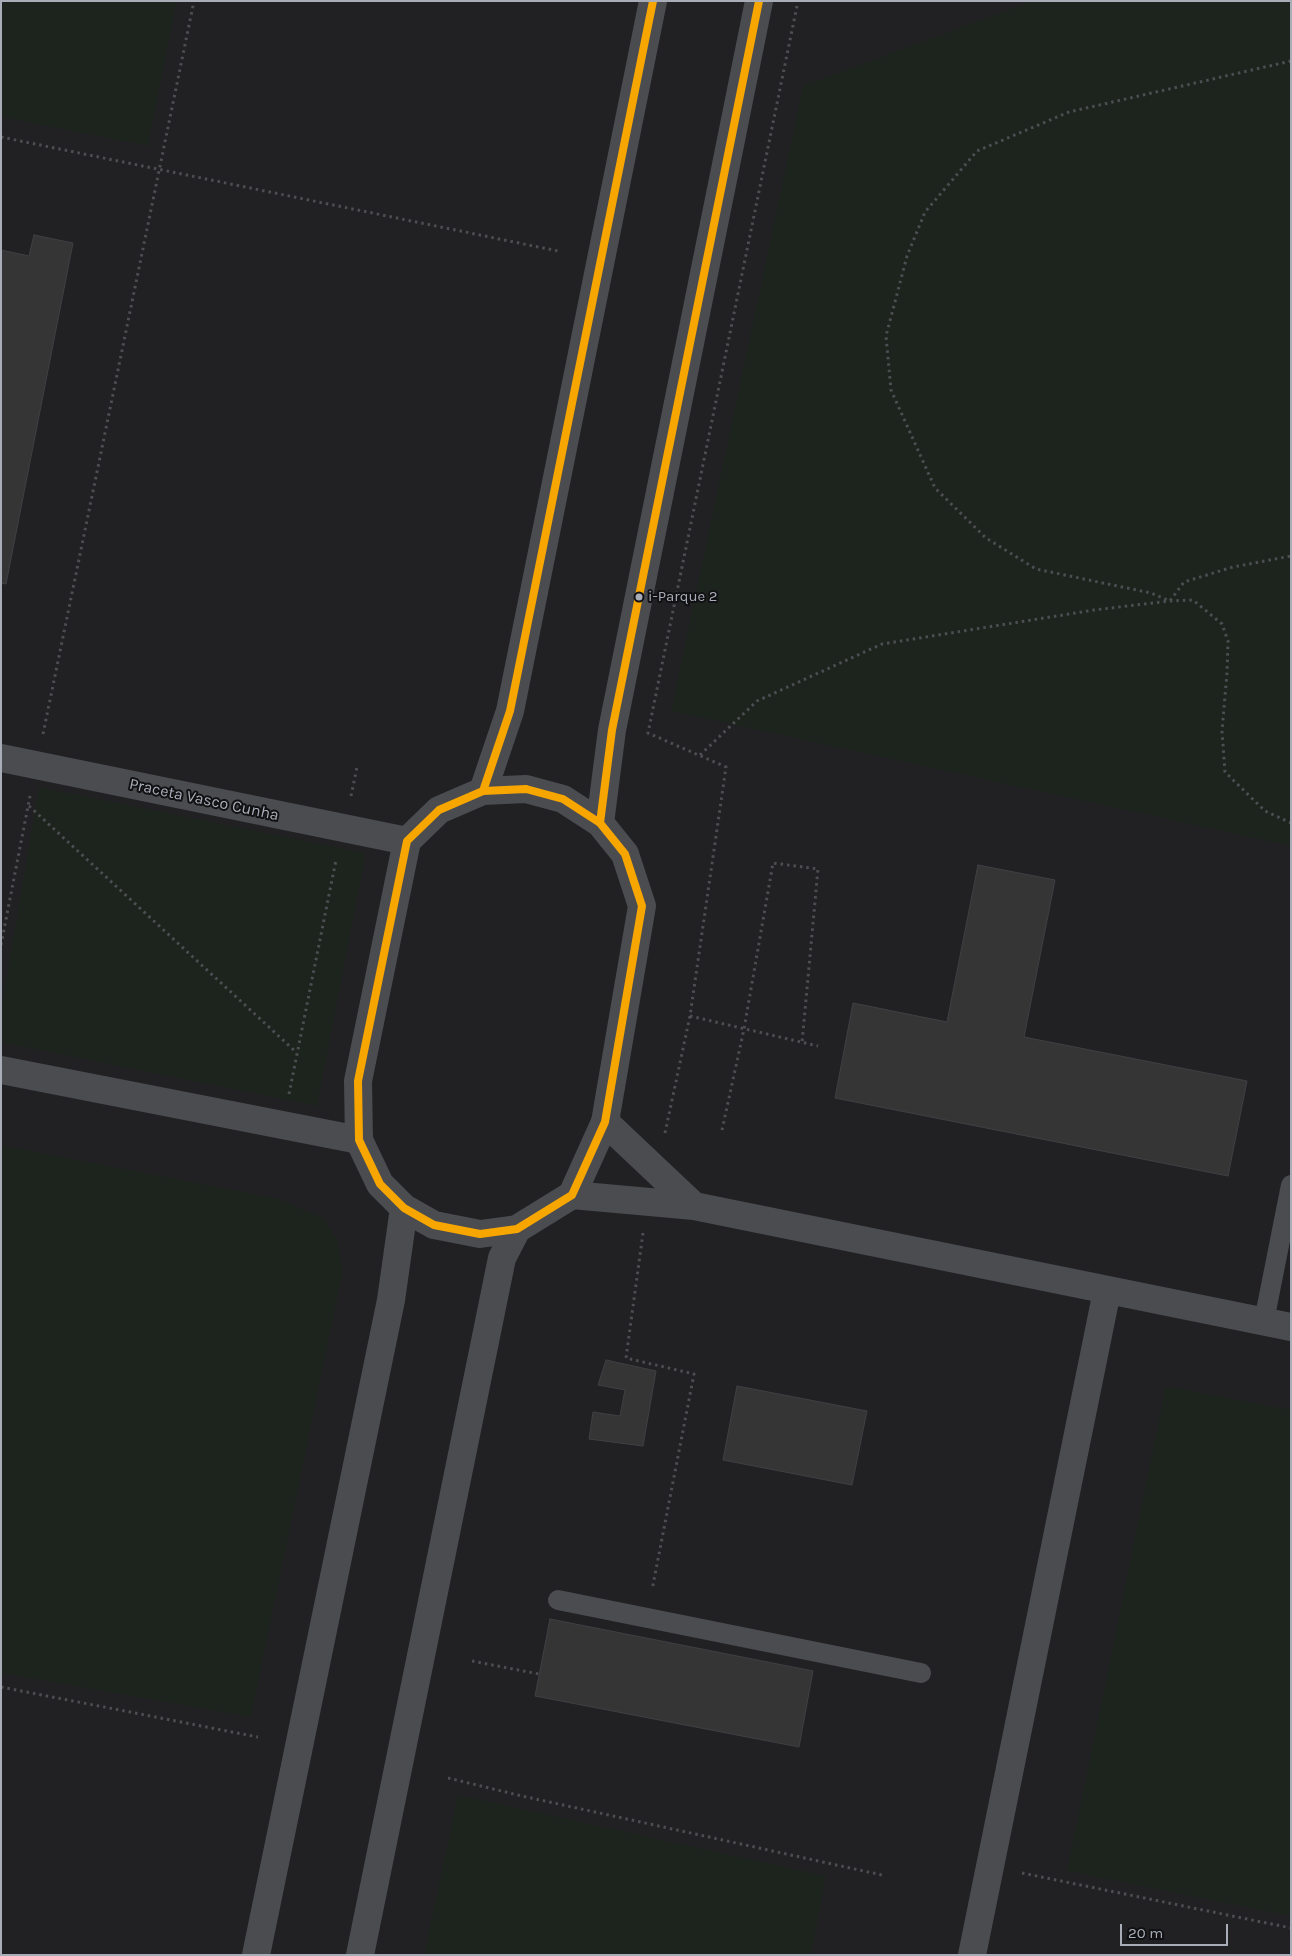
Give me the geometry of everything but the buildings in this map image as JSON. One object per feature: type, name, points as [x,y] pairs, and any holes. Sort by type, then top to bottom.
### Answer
[{"type":"street","points":[[484,791],[510,711],[653,1]]},
{"type":"street","points":[[600,823],[612,730],[760,1]]},
{"type":"street","name":"Praceta Vasco Cunha","points":[[1,758],[407,841]]},
{"type":"street","points":[[526,789],[563,799],[600,823],[625,854],[642,906],[605,1122],[572,1195],[518,1229],[480,1234],[434,1225],[404,1208],[380,1184],[359,1140],[358,1081],[407,841],[439,810],[484,791],[526,789]]},
{"type":"street","points":[[1,1070],[282,1127],[359,1140]]},
{"type":"street","points":[[605,1122],[694,1206]]},
{"type":"street","points":[[572,1195],[694,1206],[1291,1327]]},
{"type":"street","points":[[256,1955],[391,1300],[404,1208]]},
{"type":"street","points":[[360,1955],[502,1258],[518,1229]]},
{"type":"street","points":[[972,1955],[1106,1291]]},
{"type":"lane","points":[[1264,1322],[1291,1185]]},
{"type":"lane","points":[[558,1600],[921,1673]]},
{"type":"path","points":[[1,946],[194,1]]},
{"type":"path","points":[[657,1170],[690,1016],[726,767],[648,733],[798,1]]},
{"type":"path","points":[[1170,601],[1151,593],[1036,568],[986,538],[935,488],[891,390],[886,336],[907,256],[925,212],[977,151],[1069,112],[1291,61]]},
{"type":"path","points":[[1,137],[558,250]]},
{"type":"path","points":[[1170,601],[1184,582],[1233,567],[1291,556]]},
{"type":"path","points":[[700,755],[757,701],[882,644],[1170,601],[1193,600],[1222,624],[1228,641],[1222,731],[1225,772],[1265,811],[1291,823]]},
{"type":"path","points":[[282,1127],[357,767]]},
{"type":"path","points":[[29,805],[297,1052]]},
{"type":"path","points":[[722,1130],[744,1029],[773,863],[818,869],[802,1043]]},
{"type":"path","points":[[690,1016],[818,1046]]},
{"type":"path","points":[[646,1203],[638,1285],[626,1358],[694,1374],[646,1618]]},
{"type":"path","points":[[472,1660],[539,1674]]},
{"type":"path","points":[[1,1687],[258,1737]]},
{"type":"path","points":[[448,1778],[522,1796],[882,1874]]},
{"type":"path","points":[[990,1867],[1291,1928]]},
{"type":"shaded area","points":[[1,1],[1291,1],[1291,1955],[1,1955]]},
{"type":"shaded area","points":[[1,1],[177,1],[148,146],[1,117]]},
{"type":"shaded area","points":[[1032,1],[1291,1],[1291,846],[671,711],[803,86]]},
{"type":"shaded area","points":[[39,787],[366,853],[317,1106],[1,1042],[1,1011]]},
{"type":"shaded area","points":[[1,1145],[279,1199],[322,1217],[337,1240],[343,1270],[251,1717],[1,1673]]},
{"type":"shaded area","points":[[1166,1386],[1291,1410],[1291,1916],[1067,1871]]},
{"type":"shaded area","points":[[458,1795],[826,1876],[811,1955],[424,1955]]},
{"type":"transit line","points":[[483,791],[510,711],[653,1]]},
{"type":"transit line","points":[[600,823],[612,730],[759,1]]},
{"type":"transit line","points":[[526,789],[563,799],[600,823],[625,854],[642,906],[605,1122],[572,1195],[517,1229],[480,1234],[434,1225],[404,1208],[380,1184],[359,1140],[358,1081],[407,841],[439,810],[483,791],[526,789]]},
{"type":"place","name":"i-Parque 2","points":[[639,597]]}]
